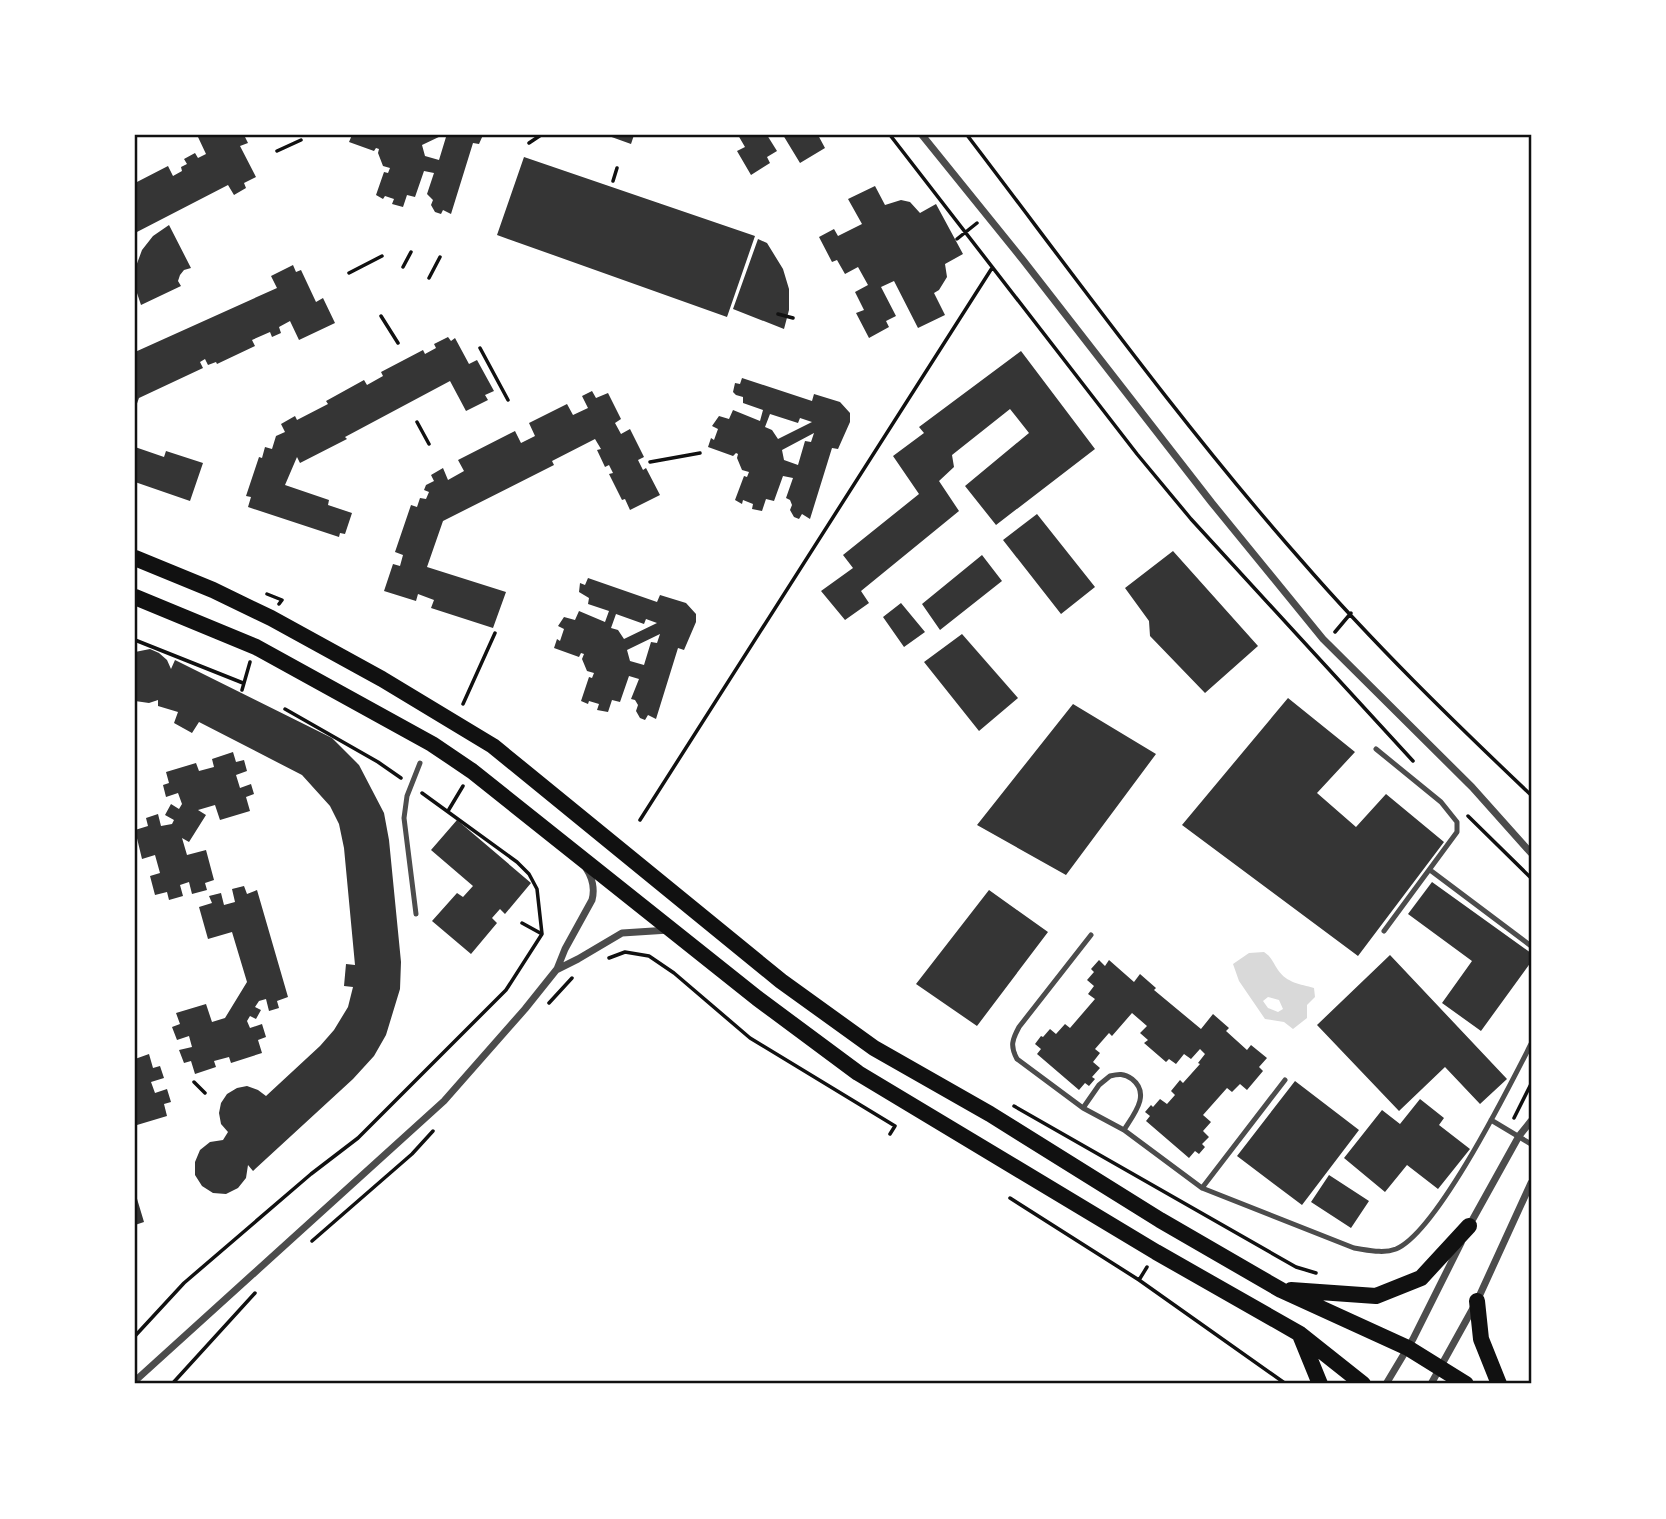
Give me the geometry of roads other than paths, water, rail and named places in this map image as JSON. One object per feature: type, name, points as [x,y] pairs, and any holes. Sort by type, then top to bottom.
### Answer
[{"type":"main road","points":[[135,558],[213,590],[271,618],[382,679],[493,746],[751,957],[874,1048],[990,1114],[1160,1220],[1281,1290],[1408,1348],[1466,1384]]},
{"type":"main road","points":[[135,597],[256,647],[432,744],[472,771],[758,998],[858,1073],[1156,1252],[1300,1334],[1363,1384]]},
{"type":"main road","points":[[1281,1290],[1376,1296],[1421,1278],[1469,1226]]},
{"type":"main road","points":[[1477,1301],[1481,1339],[1499,1384]]},
{"type":"main road","points":[[1300,1334],[1320,1384]]},
{"type":"street","points":[[922,135],[1212,503],[1323,639],[1472,787],[1531,853]]},
{"type":"street","points":[[135,1381],[444,1101],[525,1009],[557,969],[594,893],[591,875],[581,858]]},
{"type":"street","points":[[557,969],[578,960],[622,933],[673,930]]},
{"type":"street","points":[[1385,1384],[1408,1348],[1469,1226],[1519,1136],[1531,1121]]},
{"type":"street","points":[[1431,1384],[1477,1301],[1531,1183]]},
{"type":"lane","points":[[1376,749],[1441,802],[1457,822],[1457,832],[1384,931]]},
{"type":"lane","points":[[416,914],[404,818],[407,796],[420,764]]},
{"type":"lane","points":[[1430,870],[1531,946]]},
{"type":"lane","points":[[1091,935],[1019,1027],[1012,1040],[1012,1049],[1017,1059],[1083,1108],[1124,1130],[1202,1188],[1354,1248],[1380,1252],[1395,1250],[1410,1241],[1436,1210],[1491,1120],[1531,1044]]},
{"type":"lane","points":[[1083,1108],[1099,1085],[1110,1076],[1127,1075],[1141,1092],[1140,1100],[1124,1130]]},
{"type":"lane","points":[[1202,1188],[1285,1080]]},
{"type":"lane","points":[[1491,1120],[1531,1144]]}]
